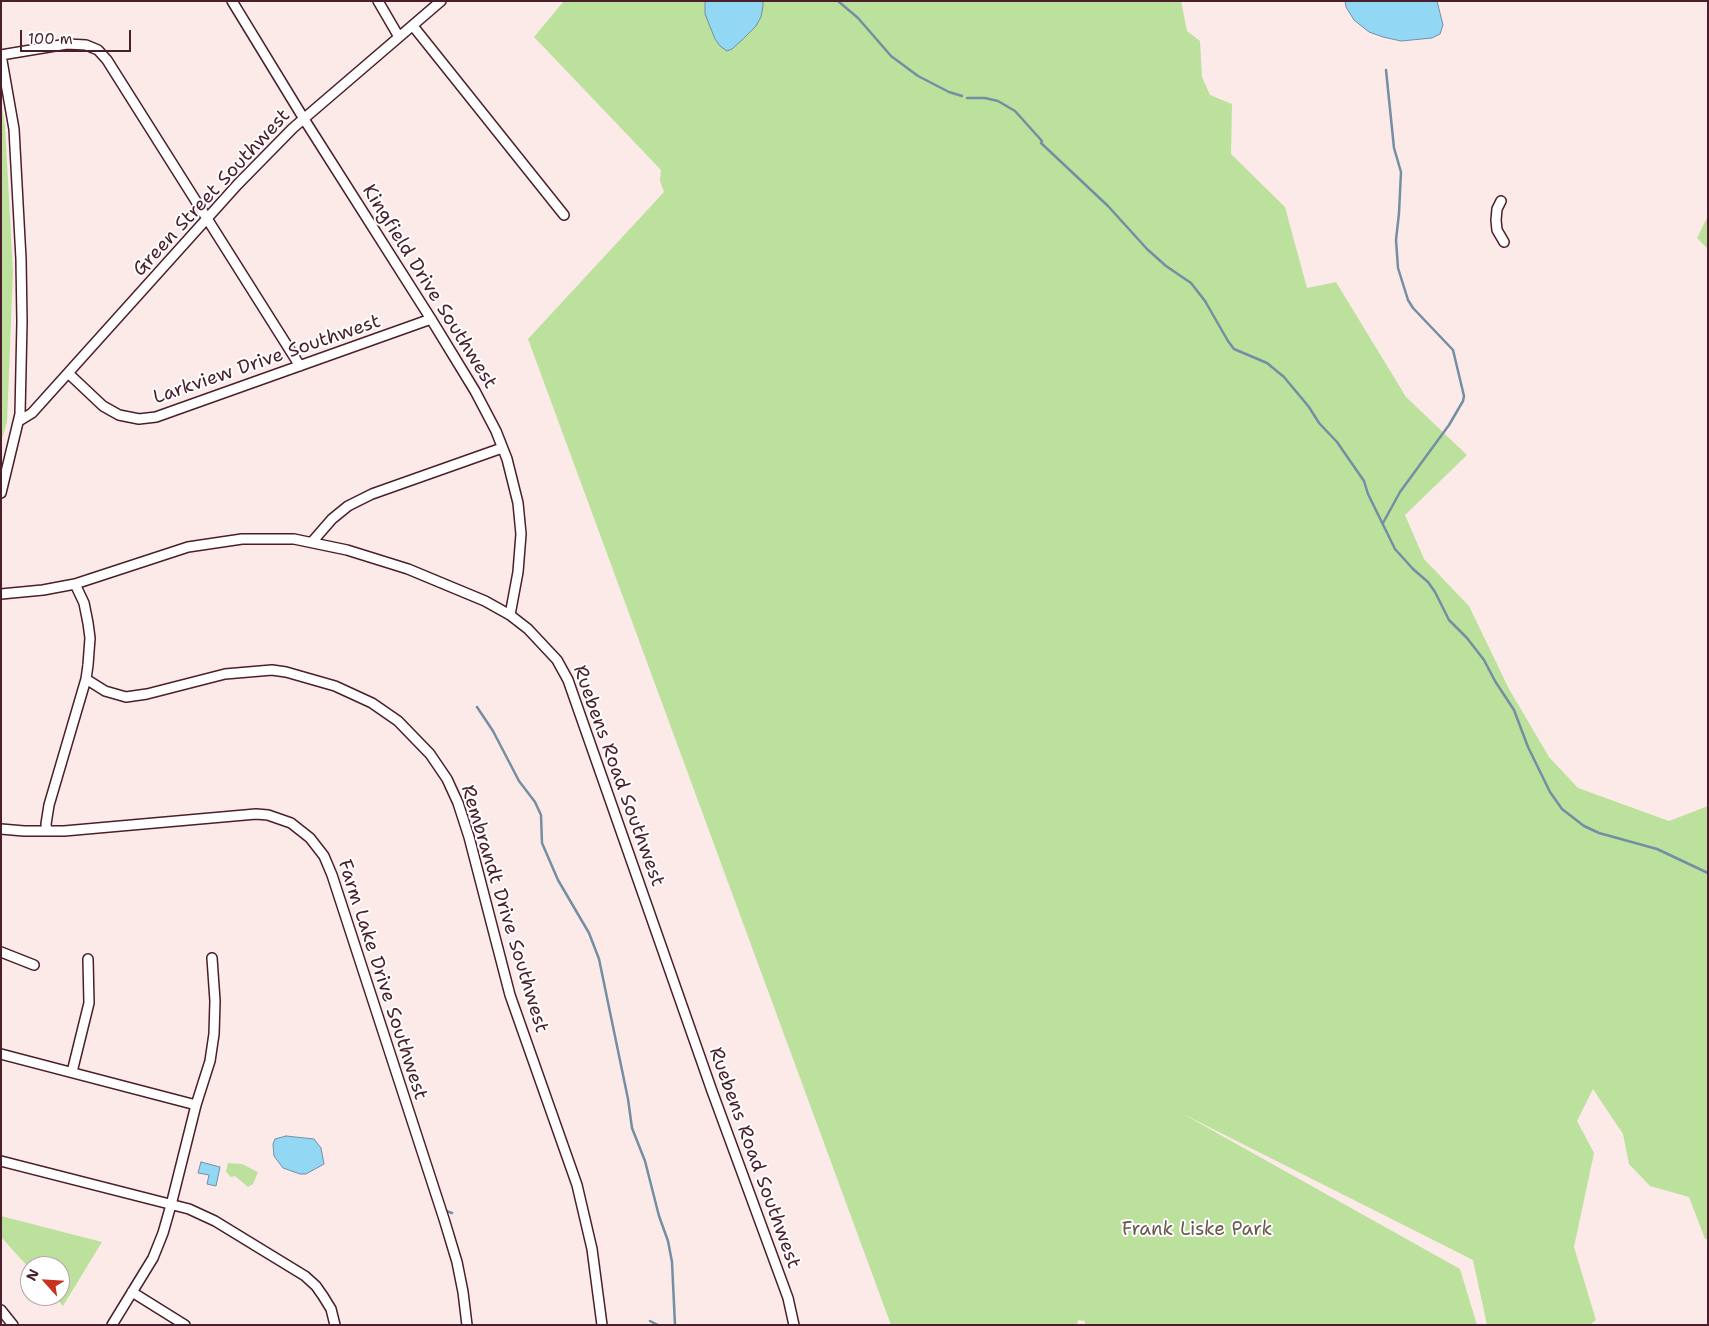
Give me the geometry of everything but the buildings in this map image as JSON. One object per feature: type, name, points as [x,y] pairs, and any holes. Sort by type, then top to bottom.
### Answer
[{"type":"street","name":"Kingfield Drive Southwest","points":[[232,1],[482,403],[502,448],[518,503],[521,534],[518,572],[510,615]]},
{"type":"street","points":[[378,1],[399,37]]},
{"type":"street","name":"Green Street Southwest","points":[[19,420],[32,413],[238,184],[304,119],[441,1]]},
{"type":"street","points":[[413,26],[564,215]]},
{"type":"street","points":[[1,492],[19,420],[22,322],[19,210],[14,129],[1,55],[67,44],[86,45],[98,50],[107,60],[300,366]]},
{"type":"street","points":[[1501,201],[1497,209],[1496,220],[1497,230],[1504,242]]},
{"type":"street","name":"Larkview Drive Southwest","points":[[68,373],[103,406],[125,417],[139,419],[156,417],[431,319]]},
{"type":"street","points":[[312,542],[332,519],[348,506],[372,494],[502,448]]},
{"type":"street","name":"Ruebens Road Southwest","points":[[1,594],[43,590],[75,584],[188,547],[258,538],[294,539],[346,550],[408,569],[485,601],[510,615],[528,629],[548,649],[563,669],[568,680],[712,1090],[788,1298],[794,1325]]},
{"type":"street","points":[[47,831],[49,805],[86,680],[90,638],[84,603],[75,584]]},
{"type":"street","name":"Rembrandt Drive Southwest","points":[[86,680],[104,692],[126,697],[147,694],[225,674],[272,670],[286,672],[335,686],[372,703],[398,721],[430,754],[447,779],[458,803],[469,837],[510,995],[577,1184],[592,1249],[602,1325]]},
{"type":"street","name":"Farm Lake Drive Southwest","points":[[1,829],[47,831],[256,814],[291,823],[310,838],[324,856],[332,875],[444,1219],[457,1262],[467,1325]]},
{"type":"street","points":[[1,952],[34,965]]},
{"type":"street","points":[[112,1325],[153,1258],[171,1205],[196,1104],[210,1061],[214,1034],[215,1001],[212,958]]},
{"type":"street","points":[[72,1072],[88,1008],[88,959]]},
{"type":"street","points":[[1,1054],[196,1104]]},
{"type":"street","points":[[1,1161],[189,1210],[215,1221],[305,1276],[324,1296],[331,1309],[335,1325]]},
{"type":"street","points":[[132,1292],[185,1325]]},
{"type":"street","points":[[1,1310],[13,1325]]},
{"type":"green space","name":"Frank Liske Park","points":[[564,1],[1181,1],[1187,31],[1200,41],[1202,77],[1210,95],[1232,104],[1231,154],[1285,207],[1307,288],[1336,282],[1406,397],[1467,455],[1405,515],[1424,559],[1469,606],[1509,689],[1549,757],[1578,788],[1669,821],[1708,806],[1708,1239],[1705,1239],[1689,1197],[1650,1186],[1629,1164],[1623,1134],[1593,1089],[1577,1121],[1594,1153],[1574,1247],[1596,1320],[1590,1325],[1487,1325],[1473,1260],[1183,1114],[1460,1269],[1477,1325],[1085,1325],[1085,1321],[1078,1320],[1077,1325],[891,1325],[528,339],[664,192],[660,181],[661,170],[534,37]]},
{"type":"green space","points":[[1,102],[5,126],[13,272],[7,422],[1,442]]},
{"type":"green space","points":[[1708,216],[1708,249],[1697,238]]},
{"type":"green space","points":[[228,1163],[242,1164],[258,1172],[253,1184],[248,1187],[235,1176],[231,1177],[226,1172]]},
{"type":"green space","points":[[1,1216],[102,1242],[70,1295],[70,1256],[20,1256],[20,1258],[1,1237]]},
{"type":"water","points":[[705,1],[763,1],[761,17],[756,26],[743,39],[727,51],[715,39],[705,14]]},
{"type":"water","points":[[1345,1],[1437,1],[1443,25],[1440,34],[1432,38],[1401,41],[1383,37],[1369,32],[1354,20],[1346,7]]},
{"type":"water","points":[[286,1136],[314,1139],[321,1148],[324,1164],[306,1174],[300,1174],[283,1168],[274,1156],[273,1144],[275,1139]]},
{"type":"water","points":[[201,1162],[220,1167],[216,1186],[207,1184],[209,1175],[198,1173]]},
{"type":"waterway","points":[[838,1],[858,18],[891,56],[918,76],[949,92],[962,96]]},
{"type":"waterway","points":[[1383,523],[1400,492],[1449,425],[1464,396],[1453,350],[1413,308],[1408,300],[1398,268],[1396,240],[1401,172],[1394,148],[1386,70]]},
{"type":"waterway","points":[[967,98],[985,98],[998,101],[1015,111],[1042,141],[1041,143],[1108,206],[1147,249],[1166,266],[1191,283],[1205,301],[1234,349],[1267,363],[1284,377],[1309,407],[1319,423],[1337,442],[1364,481],[1368,494],[1395,549],[1428,582],[1449,620],[1467,638],[1484,660],[1514,710],[1528,747],[1550,792],[1562,809],[1584,826],[1599,833],[1657,849],[1708,873]]},
{"type":"waterway","points":[[477,707],[493,731],[519,781],[535,802],[541,815],[542,843],[558,880],[589,933],[599,959],[628,1099],[632,1128],[645,1161],[659,1216],[668,1241],[672,1262],[675,1325]]},
{"type":"waterway","points":[[446,1211],[452,1213]]},
{"type":"waterway","points":[[650,1321],[658,1325]]}]
